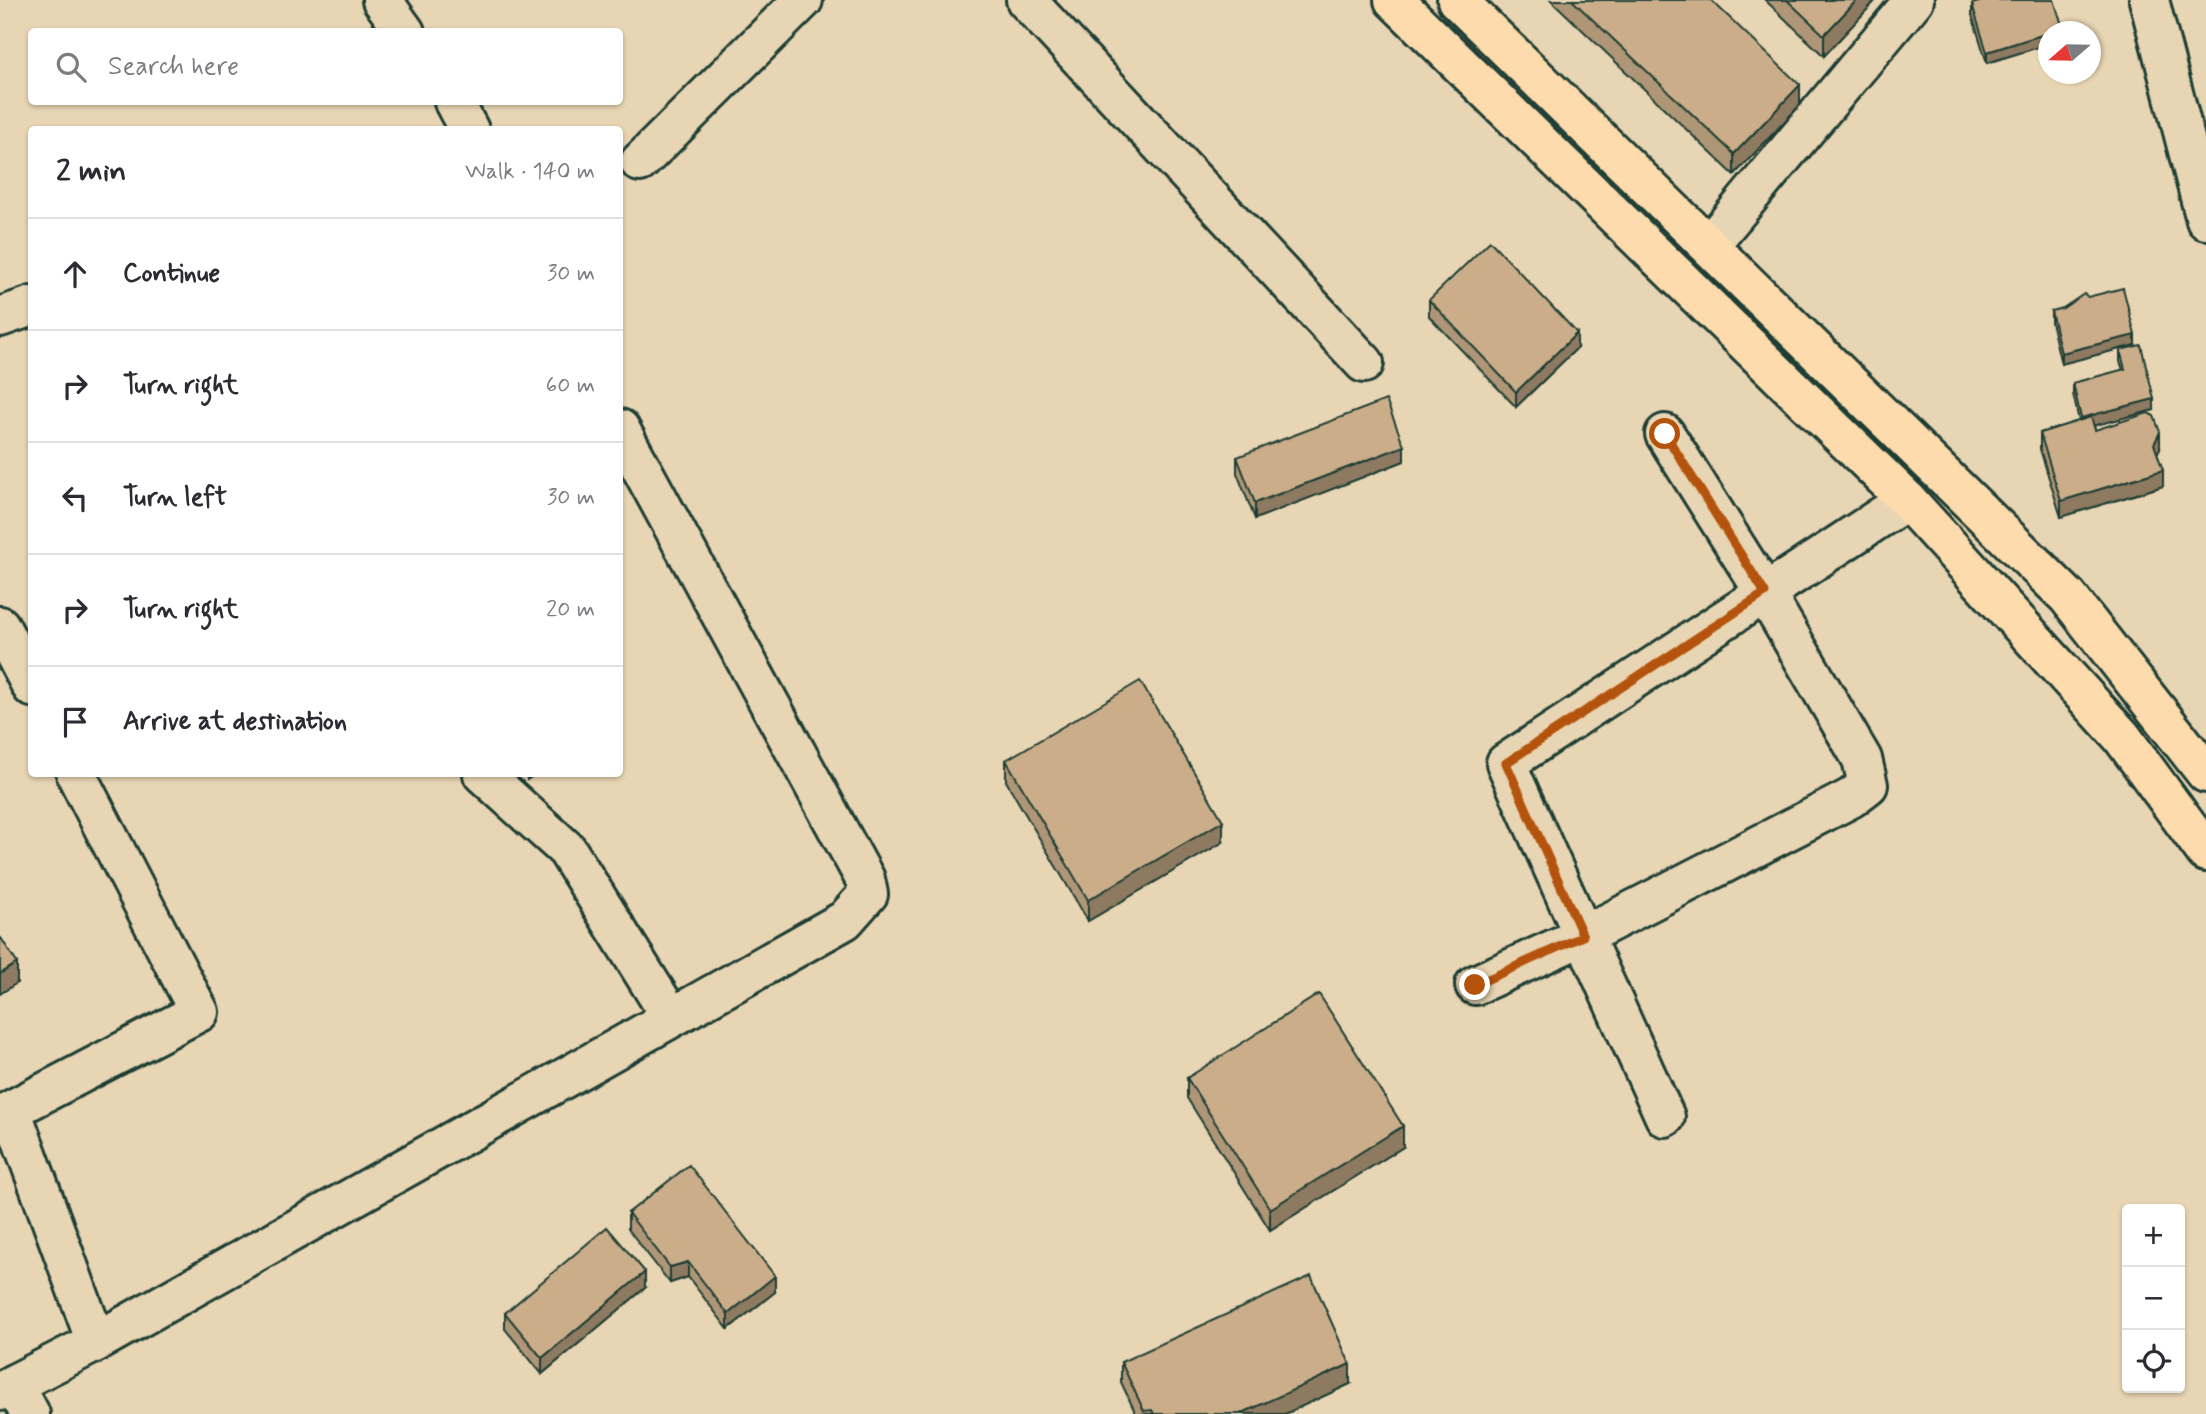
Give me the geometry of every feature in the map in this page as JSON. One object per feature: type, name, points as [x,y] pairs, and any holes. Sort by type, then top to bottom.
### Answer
[{"type":"main road","points":[[1394,0],[1908,500],[2122,737],[2206,852]]},
{"type":"main road","points":[[1457,0],[1710,244],[2068,597],[2206,773]]},
{"type":"street","points":[[383,0],[402,28]]},
{"type":"street","points":[[639,162],[803,0]]},
{"type":"street","points":[[1026,0],[1364,363]]},
{"type":"street","points":[[1710,244],[1914,0]]},
{"type":"street","points":[[2149,0],[2206,220]]},
{"type":"street","points":[[1788,87],[1817,116]]},
{"type":"street","points":[[456,105],[467,126]]},
{"type":"street","points":[[0,317],[28,307]]},
{"type":"street","points":[[15,1396],[96,1342],[845,920],[868,894],[866,880],[623,434]]},
{"type":"street","points":[[1475,985],[1583,936],[1851,798],[1868,786],[1863,759],[1765,593],[1665,434]]},
{"type":"street","points":[[1665,1117],[1506,763],[1908,500]]},
{"type":"street","points":[[0,626],[28,679]]},
{"type":"street","points":[[78,777],[198,1012],[11,1110],[96,1342]]},
{"type":"street","points":[[486,777],[566,850],[671,1017]]},
{"type":"building","points":[[1572,0],[1711,0],[1800,85],[1734,154]]},
{"type":"building","points":[[1787,0],[1857,0],[1824,35]]},
{"type":"building","points":[[1986,0],[2054,0],[2061,21],[2038,21],[2038,36],[1987,52],[1972,4]]},
{"type":"building","points":[[1490,241],[1577,333],[1516,392],[1429,300]]},
{"type":"building","points":[[2123,288],[2135,335],[2061,353],[2051,311],[2063,308],[2084,294],[2088,297]]},
{"type":"building","points":[[2141,345],[2154,399],[2081,418],[2073,383],[2125,369],[2120,350]]},
{"type":"building","points":[[1386,400],[1404,446],[1255,503],[1237,457]]},
{"type":"building","points":[[2148,413],[2154,416],[2160,432],[2154,444],[2163,470],[2061,501],[2040,433],[2091,417],[2095,430]]},
{"type":"building","points":[[1140,681],[1223,821],[1088,900],[1006,760]]},
{"type":"building","points":[[0,939],[17,963],[0,974]]},
{"type":"building","points":[[1319,994],[1403,1126],[1270,1209],[1187,1078]]},
{"type":"building","points":[[689,1165],[775,1276],[728,1314],[688,1262],[670,1267],[628,1213]]},
{"type":"building","points":[[607,1227],[645,1272],[542,1358],[505,1313]]},
{"type":"building","points":[[1311,1276],[1350,1364],[1240,1414],[1154,1414],[1152,1410],[1144,1411],[1121,1362]]},
{"type":"route","points":[[1475,985],[1583,936],[1506,763],[1765,593],[1665,434]]}]
